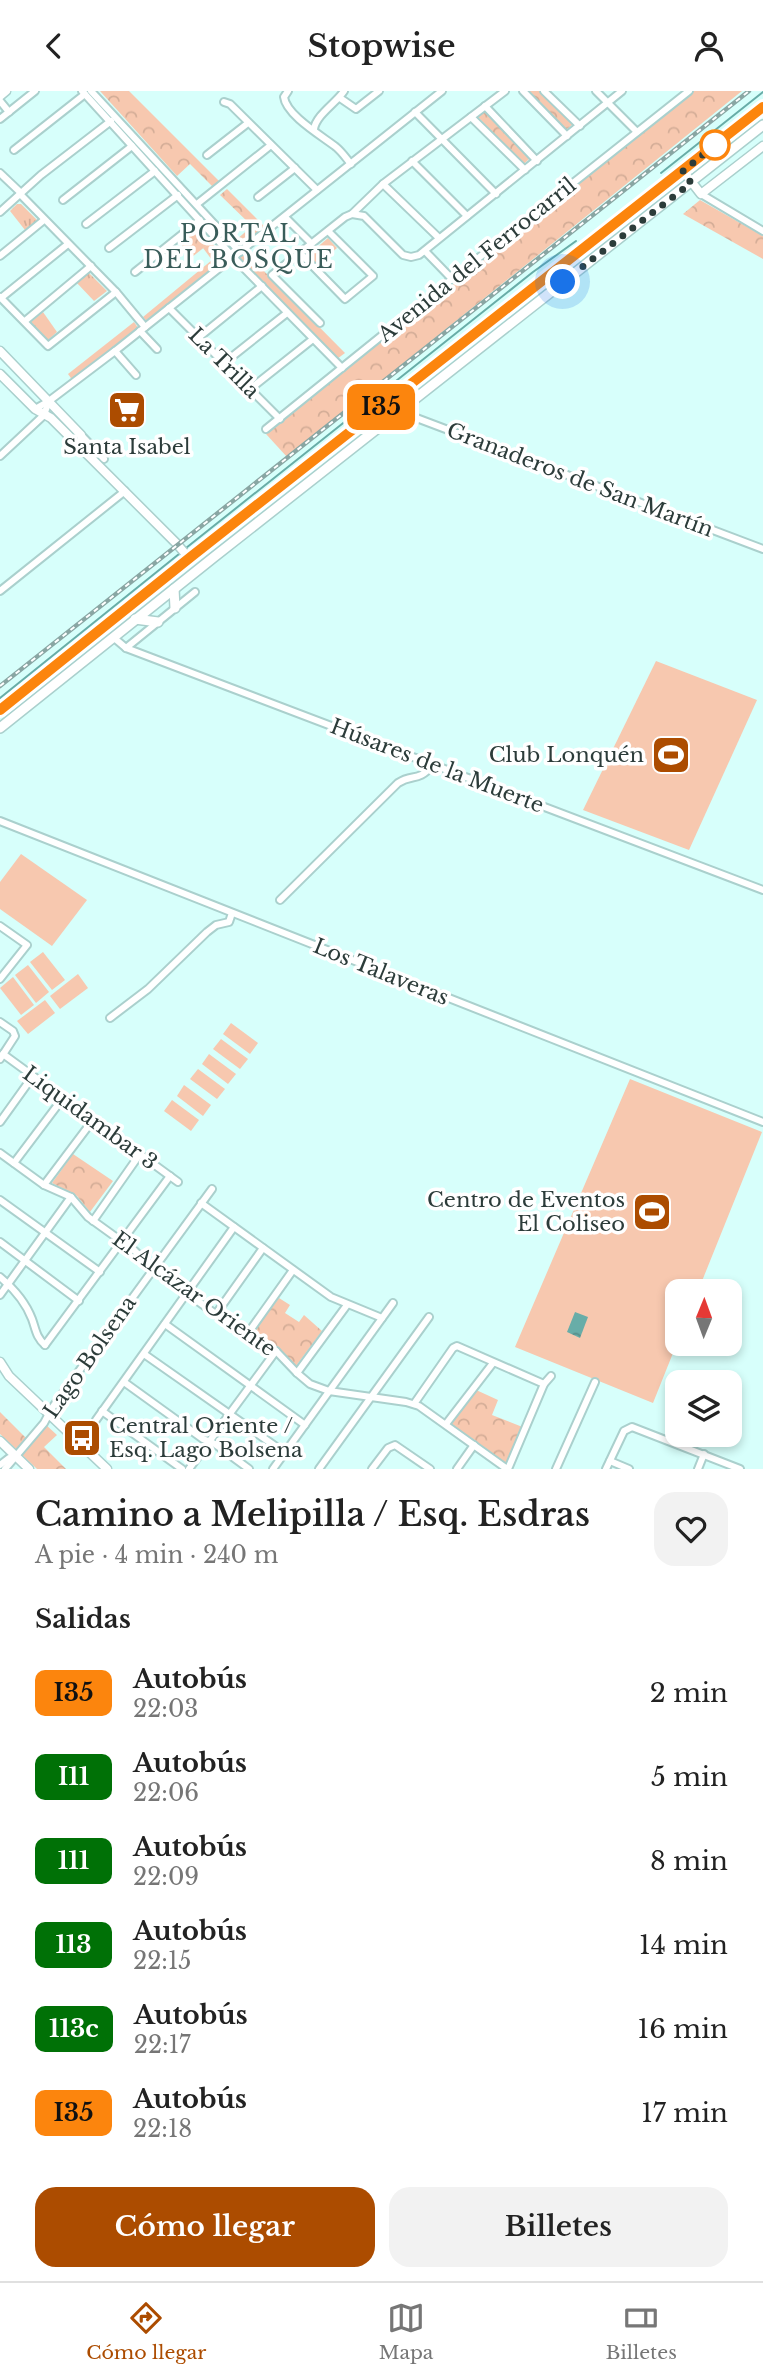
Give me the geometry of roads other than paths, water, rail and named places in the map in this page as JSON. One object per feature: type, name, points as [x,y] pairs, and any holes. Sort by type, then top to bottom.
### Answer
[{"type":"main road","points":[[0,710],[185,553],[763,107]]},
{"type":"main road","points":[[0,728],[763,125]]},
{"type":"main road","points":[[174,589],[175,608]]},
{"type":"main road","points":[[135,619],[158,622]]},
{"type":"street","points":[[0,96],[6,91]]},
{"type":"street","points":[[0,119],[35,91]]},
{"type":"street","points":[[288,91],[284,97],[286,106],[338,149],[351,164]]},
{"type":"street","points":[[314,129],[314,124],[342,94],[352,109],[356,109],[379,91]]},
{"type":"street","points":[[35,409],[115,351],[442,91]]},
{"type":"street","points":[[352,214],[355,208],[383,184],[505,91]]},
{"type":"street","points":[[523,91],[567,137]]},
{"type":"street","points":[[544,91],[580,126]]},
{"type":"street","points":[[596,91],[637,132]]},
{"type":"street","points":[[320,323],[272,275],[311,243],[352,214],[364,216],[403,255],[415,257],[622,91]]},
{"type":"street","name":"Avenida del Ferrocarril","points":[[266,429],[689,91]]},
{"type":"street","points":[[14,150],[86,92],[240,252]]},
{"type":"street","points":[[0,101],[9,112]]},
{"type":"street","points":[[224,101],[317,190]]},
{"type":"street","points":[[485,106],[537,161]]},
{"type":"street","points":[[415,113],[496,194]]},
{"type":"street","points":[[471,117],[525,170]]},
{"type":"street","points":[[113,119],[132,146],[233,257],[342,368]]},
{"type":"street","points":[[0,212],[113,119]]},
{"type":"street","points":[[208,155],[248,123]]},
{"type":"street","points":[[197,205],[271,145]]},
{"type":"street","points":[[63,200],[132,146]]},
{"type":"street","points":[[701,194],[763,146]]},
{"type":"street","points":[[412,161],[467,216]]},
{"type":"street","points":[[258,197],[295,168]]},
{"type":"street","points":[[86,225],[155,171]]},
{"type":"street","points":[[683,171],[701,194],[763,231]]},
{"type":"street","points":[[0,173],[116,292],[157,349]]},
{"type":"street","points":[[383,184],[439,238]]},
{"type":"street","points":[[109,248],[178,195]]},
{"type":"street","points":[[285,217],[311,243]]},
{"type":"street","points":[[0,255],[44,220]]},
{"type":"street","points":[[135,272],[200,220]]},
{"type":"street","points":[[300,253],[345,299],[373,276],[328,231]]},
{"type":"street","points":[[68,244],[1,298],[48,347],[116,292]]},
{"type":"street","points":[[425,251],[452,279]]},
{"type":"street","points":[[24,321],[91,266]]},
{"type":"street","points":[[198,338],[262,286]]},
{"type":"street","name":"La Trilla","points":[[169,308],[280,419]]},
{"type":"street","points":[[224,363],[287,313]]},
{"type":"street","points":[[250,389],[313,339]]},
{"type":"street","points":[[0,351],[104,460]]},
{"type":"street","points":[[115,351],[136,375]]},
{"type":"street","points":[[0,374],[35,409],[51,418],[185,553]]},
{"type":"street","points":[[0,456],[44,415],[49,401]]},
{"type":"street","name":"Granaderos de San Martín","points":[[398,411],[763,549]]},
{"type":"street","points":[[81,436],[85,452]]},
{"type":"street","points":[[0,591],[125,491]]},
{"type":"street","points":[[127,648],[195,592]]},
{"type":"street","name":"Húsares de la Muerte","points":[[113,637],[127,648],[763,890]]},
{"type":"street","points":[[280,900],[398,783],[404,779],[422,776],[433,765]]},
{"type":"street","name":"Los Talaveras","points":[[0,821],[763,1122]]},
{"type":"street","points":[[110,1018],[148,989],[207,932],[216,925],[229,922],[232,913]]},
{"type":"street","points":[[0,926],[27,945],[0,979]]},
{"type":"street","points":[[0,1022],[16,1036],[1,1056]]},
{"type":"street","name":"Liquidambar 3","points":[[1,1056],[33,1076],[178,1182]]},
{"type":"street","points":[[0,1122],[33,1076]]},
{"type":"street","points":[[14,1163],[62,1098]]},
{"type":"street","points":[[44,1185],[93,1120]]},
{"type":"street","name":"El Alcázar Oriente","points":[[0,1153],[44,1185],[71,1197],[93,1221],[139,1254],[153,1269],[246,1336],[276,1351],[315,1387],[414,1404],[507,1469]]},
{"type":"street","points":[[93,1221],[140,1154]]},
{"type":"street","points":[[44,1345],[170,1176]]},
{"type":"street","name":"Lago Bolsena","points":[[5,1469],[44,1423],[212,1189]]},
{"type":"street","points":[[0,1296],[71,1197]]},
{"type":"street","points":[[0,1200],[100,1272]]},
{"type":"street","points":[[201,1203],[331,1297],[382,1318]]},
{"type":"street","points":[[96,1420],[234,1227]]},
{"type":"street","points":[[0,1242],[79,1301]]},
{"type":"street","points":[[216,1314],[263,1248]]},
{"type":"street","points":[[246,1336],[293,1270]]},
{"type":"street","points":[[0,1277],[9,1284],[26,1307],[37,1338],[44,1345],[45,1355]]},
{"type":"street","points":[[274,1469],[393,1303]]},
{"type":"street","points":[[297,1373],[347,1305]]},
{"type":"street","points":[[318,1469],[429,1317]]},
{"type":"street","points":[[165,1324],[305,1425]]},
{"type":"street","points":[[414,1404],[455,1346],[544,1384]]},
{"type":"street","points":[[189,1469],[276,1351]]},
{"type":"street","points":[[144,1354],[285,1453]]},
{"type":"street","points":[[0,1362],[9,1376],[107,1469]]},
{"type":"street","points":[[446,1424],[493,1363]]},
{"type":"street","points":[[507,1469],[544,1384],[551,1376]]},
{"type":"street","points":[[124,1382],[249,1469]]},
{"type":"street","points":[[556,1469],[595,1382]]},
{"type":"street","points":[[102,1411],[182,1469]]},
{"type":"street","points":[[606,1469],[624,1431],[630,1427],[740,1469]]},
{"type":"street","points":[[0,1441],[29,1469]]},
{"type":"street","points":[[372,1469],[393,1445],[430,1469]]},
{"type":"street","points":[[457,1469],[474,1445]]},
{"type":"street","points":[[698,1469],[704,1454]]},
{"type":"street","name":"Lago Bolsena","points":[[0,1465],[15,1456]]},
{"type":"street","points":[[610,1461],[629,1469]]},
{"type":"water","points":[[575,1312],[588,1317],[580,1338],[567,1332]]},
{"type":"waterway","points":[[661,173],[763,92]]},
{"type":"waterway","points":[[186,548],[533,272],[576,241]]},
{"type":"waterway","points":[[0,698],[179,554]]},
{"type":"railway","points":[[0,686],[749,91]]},
{"type":"place","name":"Santa Isabel","points":[[127,410]]},
{"type":"place","name":"Club Lonquén","points":[[671,755]]},
{"type":"place","name":"Centro de Eventos El Coliseo","points":[[652,1212]]},
{"type":"place","name":"Central Oriente / Esq. Lago Bolsena","points":[[82,1438]]},
{"type":"district","name":"PORTAL DEL BOSQUE","points":[[239,247]]}]
